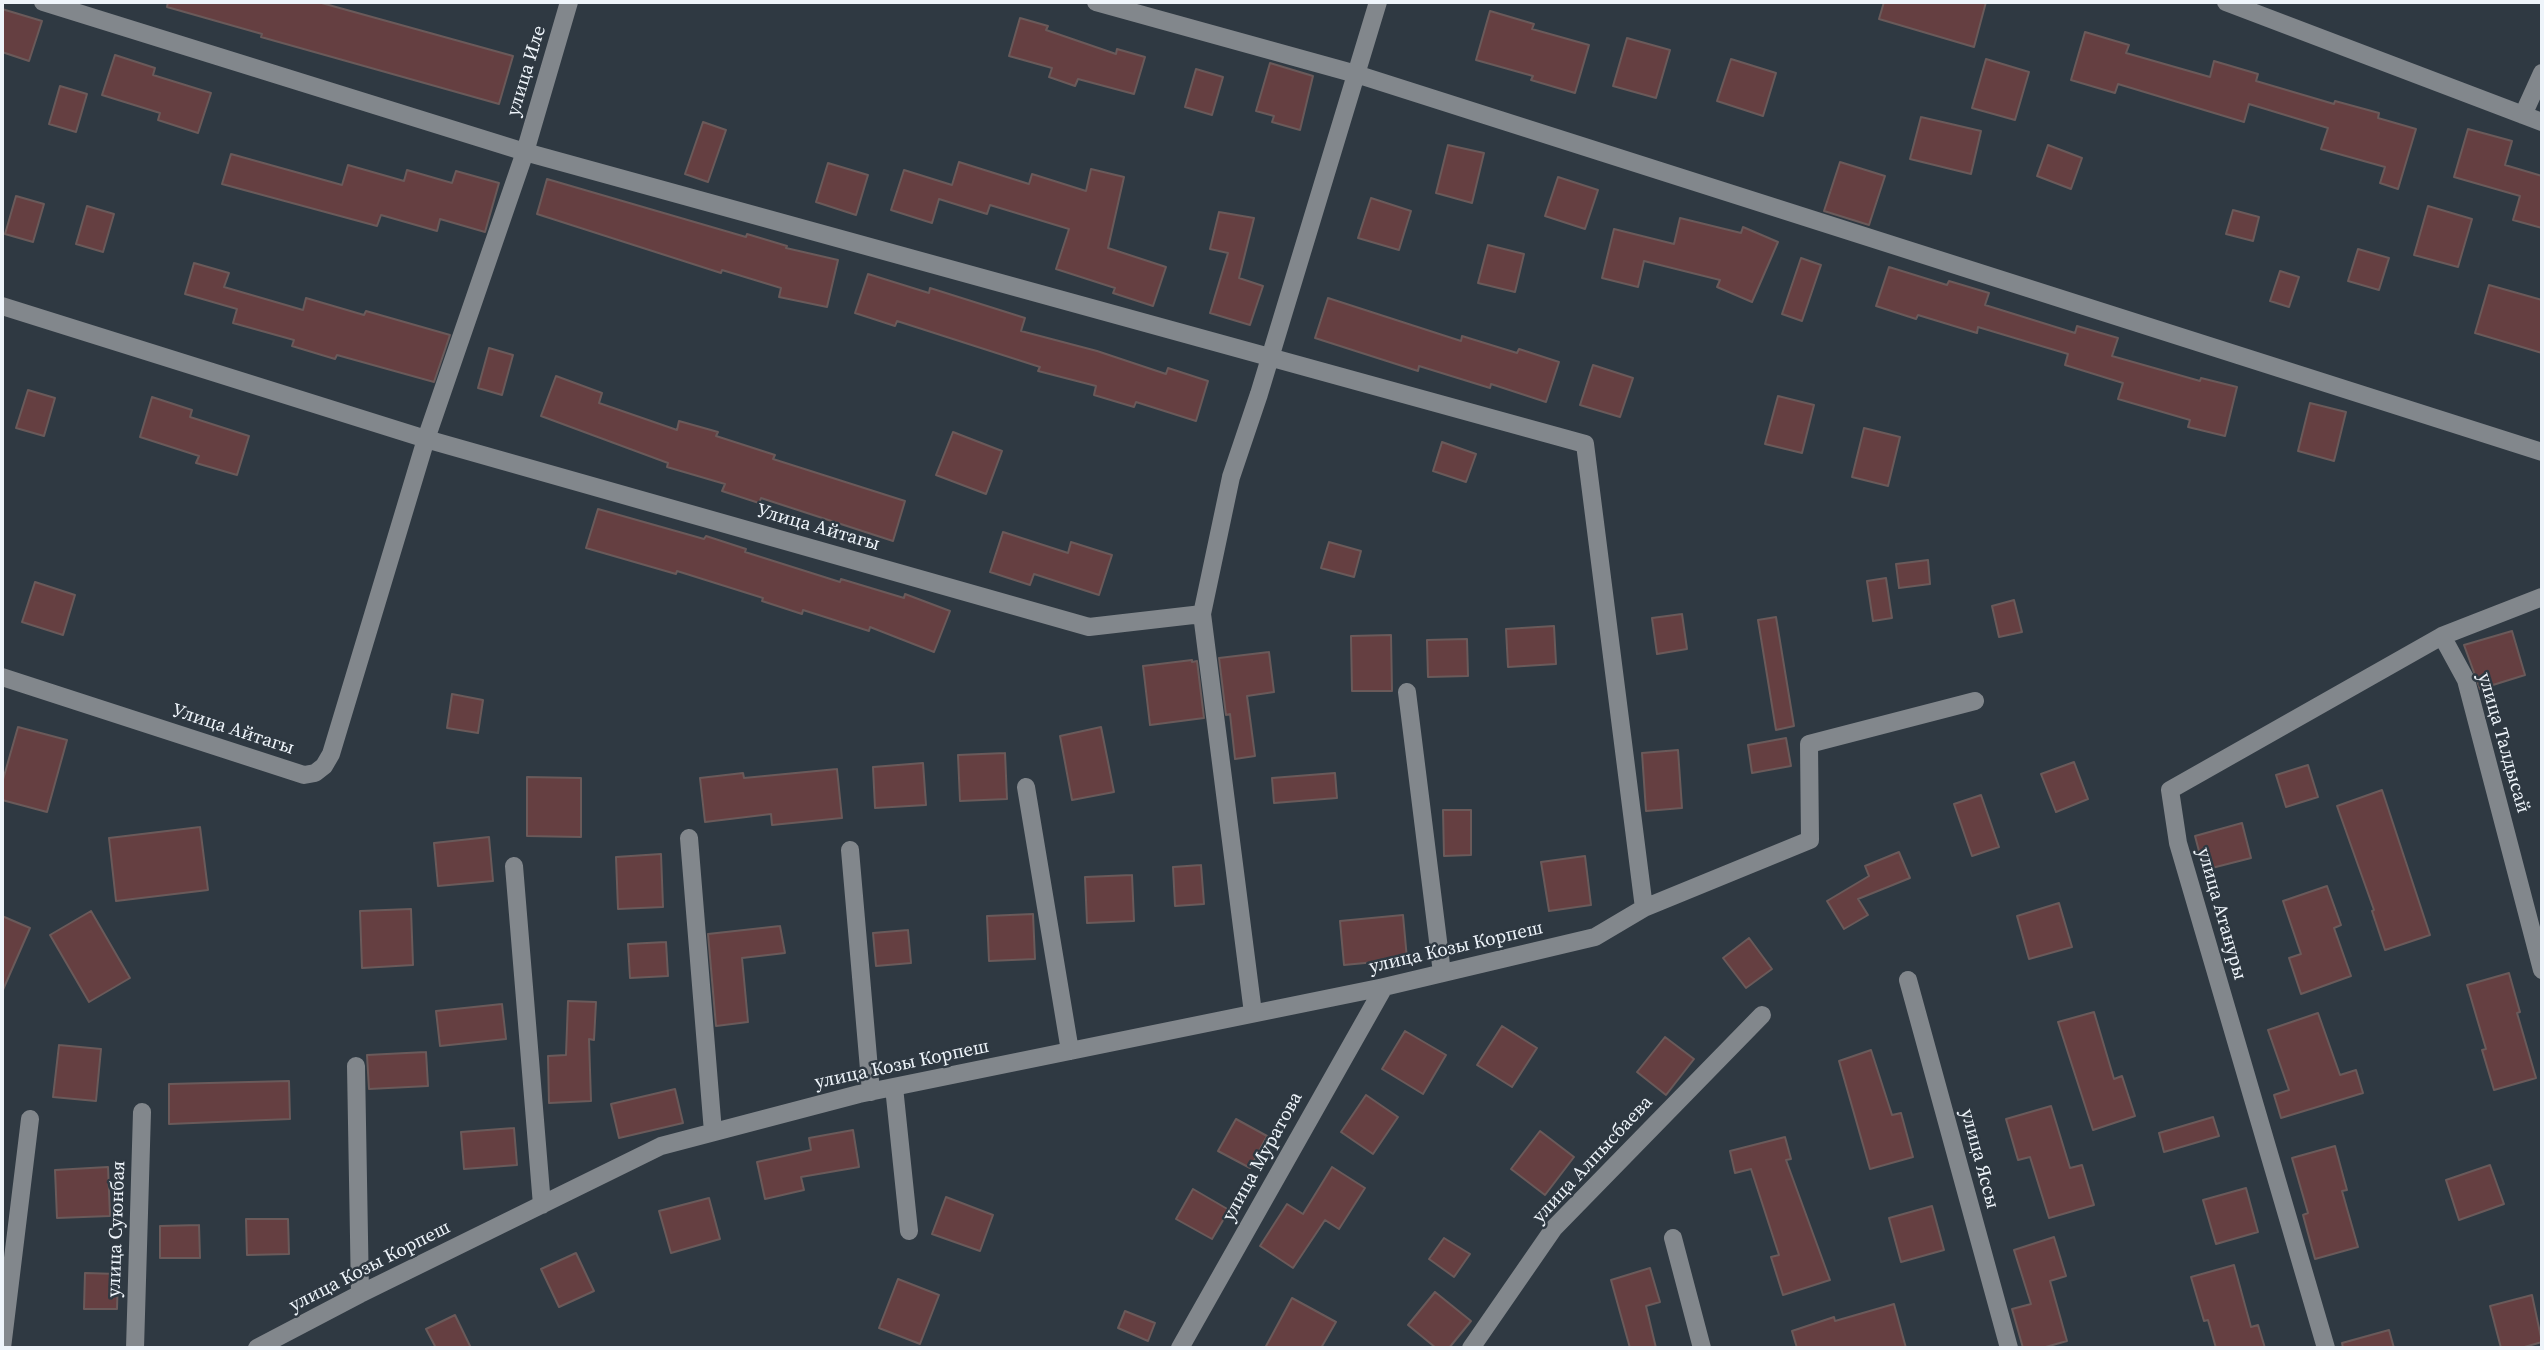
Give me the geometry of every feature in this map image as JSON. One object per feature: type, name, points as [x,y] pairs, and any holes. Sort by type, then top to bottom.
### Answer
[{"type":"street","points":[[43,2],[524,152],[1585,444],[1644,908]]},
{"type":"street","name":"улица Иле","points":[[524,152],[569,2]]},
{"type":"street","points":[[1096,2],[1356,74],[2542,452]]},
{"type":"street","points":[[1253,1013],[1202,614],[1231,477],[1378,2]]},
{"type":"street","points":[[2226,2],[2249,6],[2542,122]]},
{"type":"street","points":[[2523,115],[2542,73]]},
{"type":"street","name":"Улица Айтагы","points":[[2,677],[303,775],[314,773],[324,766],[331,754],[426,439],[524,152]]},
{"type":"street","name":"Улица Айтагы","points":[[2,306],[426,439],[1088,627],[1202,614]]},
{"type":"street","points":[[2442,636],[2542,597]]},
{"type":"street","name":"улица Талдысай","points":[[2442,636],[2466,680],[2542,970]]},
{"type":"street","name":"улица Атануры","points":[[2326,1348],[2178,843],[2170,790],[2442,636]]},
{"type":"street","points":[[1407,692],[1442,973]]},
{"type":"street","name":"улица Козы Корпеш","points":[[257,1348],[360,1294],[661,1146],[871,1092],[1384,987],[1595,937],[1644,908],[1810,840],[1809,744],[1975,701]]},
{"type":"street","points":[[1026,787],[1070,1051]]},
{"type":"street","points":[[689,838],[713,1132]]},
{"type":"street","points":[[849,850],[871,1092]]},
{"type":"street","points":[[514,866],[542,1205]]},
{"type":"street","name":"улица Яссы","points":[[1908,980],[2009,1348]]},
{"type":"street","name":"улица Муратова","points":[[1180,1348],[1384,987]]},
{"type":"street","name":"улица Алпысбаева","points":[[1471,1348],[1554,1228],[1762,1015]]},
{"type":"street","points":[[356,1066],[360,1294]]},
{"type":"street","points":[[894,1087],[909,1231]]},
{"type":"street","name":"улица Суюнбая","points":[[135,1348],[142,1112]]},
{"type":"street","points":[[2,1348],[30,1119]]},
{"type":"street","points":[[1673,1238],[1702,1348]]},
{"type":"building","points":[[168,2],[318,2],[513,56],[499,104],[261,37],[262,34],[167,7]]},
{"type":"building","points":[[1884,2],[1986,2],[1974,47],[1879,19]]},
{"type":"building","points":[[2,9],[42,21],[29,61],[2,52]]},
{"type":"building","points":[[1490,11],[1534,24],[1532,29],[1589,45],[1575,93],[1531,80],[1533,76],[1476,60]]},
{"type":"building","points":[[1020,18],[1048,26],[1046,30],[1116,54],[1117,49],[1145,57],[1134,94],[1078,79],[1075,86],[1049,77],[1052,68],[1009,56]]},
{"type":"building","points":[[2085,32],[2129,45],[2126,53],[2210,77],[2214,61],[2258,74],[2256,81],[2334,104],[2335,101],[2379,113],[2378,118],[2416,129],[2398,189],[2380,183],[2385,167],[2321,149],[2328,128],[2249,104],[2244,122],[2118,84],[2115,93],[2071,80]]},
{"type":"building","points":[[1627,38],[1670,50],[1656,98],[1613,86]]},
{"type":"building","points":[[115,55],[155,68],[153,75],[211,93],[198,133],[158,120],[160,113],[102,95]]},
{"type":"building","points":[[1731,59],[1776,73],[1763,116],[1717,101]]},
{"type":"building","points":[[1986,59],[2029,72],[2015,120],[1972,108]]},
{"type":"building","points":[[1270,63],[1313,76],[1300,130],[1272,122],[1274,116],[1256,111]]},
{"type":"building","points":[[1196,69],[1223,77],[1212,115],[1185,107]]},
{"type":"building","points":[[60,86],[87,94],[76,132],[49,124]]},
{"type":"building","points":[[1921,117],[1981,131],[1971,174],[1910,159]]},
{"type":"building","points":[[703,122],[726,130],[708,182],[685,174]]},
{"type":"building","points":[[2468,129],[2512,141],[2505,165],[2542,176],[2542,228],[2513,220],[2520,196],[2454,177]]},
{"type":"building","points":[[1448,145],[1484,153],[1472,203],[1436,193]]},
{"type":"building","points":[[2048,145],[2082,158],[2071,189],[2037,176]]},
{"type":"building","points":[[231,154],[342,185],[348,165],[404,181],[407,170],[452,183],[456,171],[499,183],[485,232],[440,219],[437,231],[381,215],[377,226],[222,184]]},
{"type":"building","points":[[959,162],[1029,184],[1032,174],[1086,191],[1091,169],[1124,177],[1108,248],[1166,267],[1153,306],[1113,293],[1115,288],[1056,269],[1069,229],[990,205],[987,214],[939,199],[932,223],[891,210],[904,170],[952,185]]},
{"type":"building","points":[[1840,162],[1885,176],[1869,225],[1824,211]]},
{"type":"building","points":[[828,163],[868,175],[856,215],[816,202]]},
{"type":"building","points":[[1558,177],[1598,190],[1585,229],[1545,216]]},
{"type":"building","points":[[547,179],[746,237],[747,234],[787,246],[786,248],[838,260],[827,307],[779,297],[781,288],[722,270],[721,273],[537,214]]},
{"type":"building","points":[[16,196],[44,204],[33,242],[5,234]]},
{"type":"building","points":[[1371,198],[1411,211],[1399,250],[1358,238]]},
{"type":"building","points":[[87,206],[114,214],[103,252],[76,244]]},
{"type":"building","points":[[2428,206],[2472,219],[2458,267],[2414,255]]},
{"type":"building","points":[[2233,210],[2259,217],[2253,241],[2226,234]]},
{"type":"building","points":[[1219,212],[1254,218],[1239,278],[1263,286],[1250,325],[1210,313],[1228,253],[1210,249]]},
{"type":"building","points":[[1680,218],[1741,233],[1743,227],[1778,242],[1752,302],[1717,287],[1720,280],[1644,261],[1638,287],[1602,278],[1614,229],[1674,244]]},
{"type":"building","points":[[1488,245],[1524,254],[1515,292],[1478,283]]},
{"type":"building","points":[[2358,249],[2389,258],[2379,290],[2348,281]]},
{"type":"building","points":[[1801,258],[1821,265],[1802,321],[1782,314]]},
{"type":"building","points":[[194,263],[229,273],[224,287],[303,310],[306,298],[364,315],[366,311],[450,335],[434,382],[337,355],[335,359],[292,346],[294,340],[233,323],[237,309],[185,294]]},
{"type":"building","points":[[1889,267],[1947,285],[1949,281],[1989,293],[1985,305],[2075,333],[2077,326],[2118,338],[2112,356],[2200,381],[2201,378],[2237,387],[2225,436],[2188,427],[2190,420],[2118,399],[2123,383],[2065,365],[2068,354],[1978,327],[1977,333],[1918,315],[1916,319],[1876,306]]},
{"type":"building","points":[[2280,271],[2299,277],[2289,307],[2270,301]]},
{"type":"building","points":[[868,274],[929,293],[930,288],[1025,318],[1021,331],[1097,351],[1166,374],[1168,368],[1208,381],[1196,421],[1136,402],[1134,407],[1094,395],[1096,386],[1038,371],[1040,367],[897,321],[895,326],[855,313]]},
{"type":"building","points":[[2489,285],[2542,300],[2542,353],[2475,333]]},
{"type":"building","points":[[1328,298],[1461,341],[1462,336],[1517,353],[1519,349],[1559,362],[1546,402],[1491,384],[1490,388],[1419,366],[1418,371],[1315,338]]},
{"type":"building","points":[[489,348],[513,355],[502,395],[478,388]]},
{"type":"building","points":[[1593,365],[1633,378],[1620,417],[1580,405]]},
{"type":"building","points":[[556,376],[602,393],[599,403],[677,430],[679,421],[718,432],[716,436],[775,455],[773,459],[905,501],[893,541],[761,498],[759,503],[722,491],[725,484],[667,467],[668,463],[541,416]]},
{"type":"building","points":[[28,390],[55,398],[44,436],[16,428]]},
{"type":"building","points":[[1778,396],[1814,405],[1802,453],[1765,444]]},
{"type":"building","points":[[152,397],[192,410],[190,417],[249,436],[237,475],[196,463],[199,456],[140,437]]},
{"type":"building","points":[[2310,403],[2346,412],[2334,461],[2298,451]]},
{"type":"building","points":[[1864,428],[1900,437],[1888,486],[1852,477]]},
{"type":"building","points":[[953,432],[1002,451],[986,494],[936,475]]},
{"type":"building","points":[[1442,442],[1476,454],[1466,482],[1433,471]]},
{"type":"building","points":[[598,509],[704,539],[706,536],[746,549],[745,552],[840,582],[841,579],[904,598],[905,594],[950,611],[934,652],[870,627],[869,631],[803,610],[802,614],[762,601],[763,598],[677,571],[676,574],[586,548]]},
{"type":"building","points":[[1003,532],[1068,553],[1071,542],[1112,555],[1099,595],[1034,574],[1030,585],[990,572]]},
{"type":"building","points":[[1329,542],[1361,551],[1354,577],[1321,568]]},
{"type":"building","points":[[1928,560],[1930,584],[1899,588],[1896,564]]},
{"type":"building","points":[[1886,578],[1892,618],[1873,621],[1867,581]]},
{"type":"building","points":[[35,582],[75,595],[63,635],[22,622]]},
{"type":"building","points":[[2014,600],[2022,632],[1999,637],[1992,606]]},
{"type":"building","points":[[1682,614],[1687,649],[1657,654],[1652,618]]},
{"type":"building","points":[[1776,617],[1794,726],[1776,730],[1758,620]]},
{"type":"building","points":[[1554,626],[1556,664],[1508,667],[1506,629]]},
{"type":"building","points":[[2512,631],[2525,675],[2480,689],[2464,645]]},
{"type":"building","points":[[1391,635],[1392,691],[1352,691],[1351,636]]},
{"type":"building","points":[[1467,639],[1468,676],[1428,677],[1427,640]]},
{"type":"building","points":[[1269,652],[1274,692],[1247,696],[1255,756],[1235,759],[1230,714],[1226,715],[1219,658]]},
{"type":"building","points":[[1197,661],[1204,718],[1150,725],[1143,666]]},
{"type":"building","points":[[452,694],[483,700],[478,733],[447,728]]},
{"type":"building","points":[[18,727],[67,740],[47,812],[2,800],[2,783]]},
{"type":"building","points":[[1101,727],[1114,792],[1072,800],[1060,736]]},
{"type":"building","points":[[1786,738],[1791,766],[1752,773],[1748,745]]},
{"type":"building","points":[[1678,750],[1682,808],[1646,811],[1642,753]]},
{"type":"building","points":[[1005,753],[1007,799],[960,801],[958,755]]},
{"type":"building","points":[[2074,762],[2088,799],[2056,812],[2041,774]]},
{"type":"building","points":[[923,763],[926,805],[875,808],[873,767]]},
{"type":"building","points":[[2308,765],[2318,797],[2286,807],[2276,775]]},
{"type":"building","points":[[837,769],[842,818],[772,825],[771,814],[705,822],[700,778],[743,773],[744,778]]},
{"type":"building","points":[[1335,773],[1337,798],[1274,803],[1272,778]]},
{"type":"building","points":[[527,777],[581,778],[581,837],[527,836]]},
{"type":"building","points":[[2382,790],[2430,935],[2385,950],[2372,911],[2374,910],[2337,806]]},
{"type":"building","points":[[1981,795],[1999,847],[1972,856],[1954,804]]},
{"type":"building","points":[[1443,810],[1471,810],[1471,855],[1444,856]]},
{"type":"building","points":[[2242,823],[2251,858],[2204,870],[2195,836]]},
{"type":"building","points":[[200,827],[208,890],[116,901],[109,838]]},
{"type":"building","points":[[489,837],[493,881],[438,886],[434,843]]},
{"type":"building","points":[[1899,852],[1910,878],[1858,899],[1868,915],[1844,929],[1827,901],[1869,876],[1865,866]]},
{"type":"building","points":[[661,854],[663,907],[618,909],[616,857]]},
{"type":"building","points":[[1585,856],[1591,905],[1549,911],[1541,862]]},
{"type":"building","points":[[1201,865],[1204,904],[1175,906],[1173,867]]},
{"type":"building","points":[[1132,875],[1134,921],[1087,923],[1085,877]]},
{"type":"building","points":[[2327,886],[2341,925],[2334,928],[2351,976],[2301,994],[2289,958],[2301,954],[2283,901]]},
{"type":"building","points":[[2059,903],[2072,947],[2029,959],[2017,916]]},
{"type":"building","points":[[411,909],[413,965],[362,968],[360,911]]},
{"type":"building","points":[[91,911],[130,978],[89,1002],[50,935]]},
{"type":"building","points":[[1033,914],[1035,959],[989,961],[987,916]]},
{"type":"building","points":[[1403,915],[1407,959],[1344,965],[1340,921]]},
{"type":"building","points":[[2,916],[30,928],[2,992]]},
{"type":"building","points":[[780,926],[785,953],[742,958],[748,1022],[716,1026],[708,934]]},
{"type":"building","points":[[908,930],[911,963],[876,966],[873,933]]},
{"type":"building","points":[[1749,938],[1772,969],[1746,988],[1723,958]]},
{"type":"building","points":[[666,942],[668,976],[630,978],[628,944]]},
{"type":"building","points":[[2509,973],[2520,1012],[2517,1013],[2536,1078],[2494,1090],[2482,1050],[2486,1049],[2467,985]]},
{"type":"building","points":[[568,1001],[596,1002],[594,1040],[589,1039],[591,1101],[549,1103],[548,1056],[566,1055]]},
{"type":"building","points":[[502,1004],[506,1039],[440,1046],[436,1011]]},
{"type":"building","points":[[2094,1012],[2114,1079],[2122,1076],[2135,1116],[2093,1130],[2058,1022]]},
{"type":"building","points":[[2318,1013],[2340,1075],[2356,1070],[2363,1093],[2281,1118],[2274,1095],[2289,1090],[2268,1030]]},
{"type":"building","points":[[1502,1026],[1537,1048],[1512,1087],[1477,1065]]},
{"type":"building","points":[[1405,1031],[1446,1055],[1423,1094],[1382,1069]]},
{"type":"building","points":[[1665,1037],[1694,1059],[1666,1095],[1637,1072]]},
{"type":"building","points":[[59,1045],[101,1049],[96,1101],[53,1097]]},
{"type":"building","points":[[1871,1050],[1892,1115],[1901,1113],[1913,1157],[1870,1169],[1839,1061]]},
{"type":"building","points":[[426,1052],[428,1086],[369,1089],[367,1055]]},
{"type":"building","points":[[289,1081],[290,1119],[169,1124],[169,1084]]},
{"type":"building","points":[[675,1089],[683,1123],[619,1138],[611,1104]]},
{"type":"building","points":[[1366,1095],[1398,1117],[1373,1154],[1341,1132]]},
{"type":"building","points":[[2051,1106],[2070,1168],[2082,1165],[2094,1205],[2049,1218],[2030,1157],[2018,1160],[2006,1119]]},
{"type":"building","points":[[2213,1117],[2219,1136],[2164,1152],[2159,1133]]},
{"type":"building","points":[[1236,1119],[1267,1136],[1250,1168],[1218,1151]]},
{"type":"building","points":[[514,1128],[517,1165],[464,1169],[461,1132]]},
{"type":"building","points":[[853,1130],[859,1167],[801,1177],[804,1190],[765,1199],[757,1162],[811,1150],[809,1138]]},
{"type":"building","points":[[1540,1131],[1574,1157],[1545,1195],[1511,1169]]},
{"type":"building","points":[[1785,1137],[1791,1159],[1786,1160],[1830,1280],[1783,1295],[1771,1257],[1779,1255],[1751,1169],[1735,1173],[1730,1151]]},
{"type":"building","points":[[2335,1146],[2347,1190],[2342,1191],[2358,1247],[2315,1259],[2303,1215],[2308,1213],[2292,1158]]},
{"type":"building","points":[[2490,1165],[2504,1204],[2459,1220],[2446,1180]]},
{"type":"building","points":[[108,1167],[110,1216],[57,1218],[55,1170]]},
{"type":"building","points":[[1332,1167],[1365,1188],[1339,1229],[1325,1220],[1293,1268],[1260,1246],[1287,1204],[1303,1214]]},
{"type":"building","points":[[2246,1188],[2258,1232],[2216,1244],[2203,1200]]},
{"type":"building","points":[[1193,1189],[1229,1210],[1212,1239],[1176,1219]]},
{"type":"building","points":[[946,1197],[993,1215],[980,1251],[932,1234]]},
{"type":"building","points":[[709,1198],[720,1239],[671,1253],[659,1211]]},
{"type":"building","points":[[1932,1206],[1944,1250],[1901,1262],[1889,1218]]},
{"type":"building","points":[[246,1219],[288,1219],[289,1254],[247,1255]]},
{"type":"building","points":[[199,1225],[200,1258],[160,1258],[160,1226]]},
{"type":"building","points":[[2054,1237],[2066,1276],[2050,1281],[2067,1341],[2042,1348],[2023,1348],[2012,1309],[2031,1304],[2014,1250]]},
{"type":"building","points":[[1444,1238],[1470,1254],[1454,1277],[1429,1259]]},
{"type":"building","points":[[576,1253],[594,1291],[559,1307],[541,1269]]},
{"type":"building","points":[[2234,1265],[2251,1327],[2258,1325],[2265,1348],[2216,1348],[2208,1320],[2204,1321],[2191,1277]]},
{"type":"building","points":[[1650,1268],[1660,1302],[1646,1306],[1656,1348],[1630,1348],[1611,1280]]},
{"type":"building","points":[[85,1273],[118,1274],[117,1309],[84,1309]]},
{"type":"building","points":[[898,1279],[939,1295],[920,1344],[879,1328]]},
{"type":"building","points":[[1435,1292],[1471,1321],[1449,1348],[1436,1348],[1408,1325]]},
{"type":"building","points":[[2532,1295],[2542,1342],[2521,1348],[2501,1348],[2490,1306]]},
{"type":"building","points":[[1292,1298],[1336,1322],[1321,1348],[1265,1348]]},
{"type":"building","points":[[1894,1304],[1906,1348],[1797,1348],[1792,1331],[1834,1317],[1835,1321]]},
{"type":"building","points":[[1125,1311],[1155,1323],[1148,1341],[1118,1328]]},
{"type":"building","points":[[455,1315],[471,1348],[436,1348],[426,1329]]},
{"type":"building","points":[[2389,1330],[2394,1348],[2343,1348],[2342,1343]]}]
